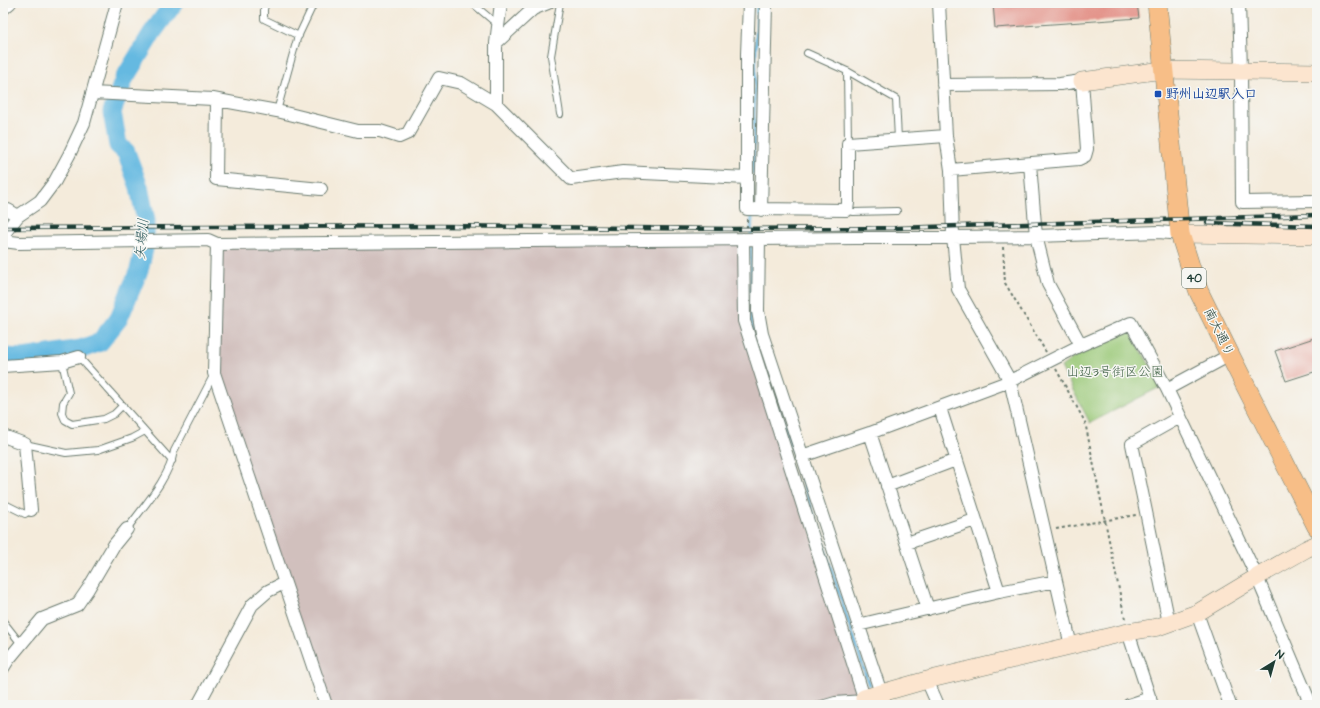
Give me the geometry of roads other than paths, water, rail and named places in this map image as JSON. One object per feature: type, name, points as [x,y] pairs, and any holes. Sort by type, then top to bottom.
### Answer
[{"type":"main road","name":"南大通り","points":[[1157,3],[1180,234],[1199,292],[1317,527]]},
{"type":"street","points":[[3,10],[10,3]]},
{"type":"street","points":[[3,234],[18,216],[40,201],[55,181],[69,155],[84,123],[117,3]]},
{"type":"street","points":[[496,104],[496,43],[501,3]]},
{"type":"street","points":[[496,43],[533,10],[548,3]]},
{"type":"street","points":[[749,3],[747,54],[747,209],[847,210],[848,143],[946,136]]},
{"type":"street","points":[[761,210],[766,3]]},
{"type":"street","points":[[939,3],[946,136],[951,170],[953,237],[958,289],[1010,380],[1071,646]]},
{"type":"street","points":[[1239,3],[1242,202],[1317,201]]},
{"type":"street","points":[[944,86],[1060,84],[1163,70],[1317,72]]},
{"type":"street","points":[[92,93],[217,100],[277,111],[358,131],[380,131],[399,137],[408,133],[439,78],[461,83],[496,104],[571,179],[623,172],[747,178]]},
{"type":"street","points":[[951,170],[1079,159],[1085,156],[1087,150],[1082,81]]},
{"type":"street","points":[[217,100],[216,179],[322,189]]},
{"type":"street","points":[[1030,164],[1036,236],[1048,284],[1081,345]]},
{"type":"street","points":[[3,210],[8,210],[18,216]]},
{"type":"street","points":[[3,241],[19,243],[208,240],[216,244],[745,234],[759,239],[1036,236],[1159,232],[1180,234],[1317,236]]},
{"type":"street","points":[[745,234],[744,321],[862,703],[881,693],[927,680],[1128,632],[1169,624],[1197,613],[1257,577],[1317,544]]},
{"type":"street","points":[[759,239],[758,311],[762,334],[881,693]]},
{"type":"street","points":[[216,244],[214,373],[326,705]]},
{"type":"street","points":[[802,456],[940,408],[1010,380],[1130,323],[1167,389],[1257,577],[1311,705]]},
{"type":"street","points":[[1167,389],[1230,355]]},
{"type":"street","points":[[3,366],[62,362],[79,357]]},
{"type":"street","points":[[940,408],[999,592]]},
{"type":"street","points":[[1169,624],[1132,444],[1180,417]]},
{"type":"street","points":[[870,433],[928,609]]},
{"type":"street","points":[[3,436],[25,444],[31,510]]},
{"type":"street","points":[[887,486],[956,460]]},
{"type":"street","points":[[907,543],[975,520]]},
{"type":"street","points":[[3,668],[42,619],[77,605],[114,545],[127,529]]},
{"type":"street","points":[[858,625],[999,592],[1056,581]]},
{"type":"street","points":[[198,705],[252,605],[268,591],[284,583]]},
{"type":"street","points":[[1197,613],[1230,705]]},
{"type":"street","points":[[1128,632],[1151,701],[1129,705]]},
{"type":"street","points":[[927,680],[938,705]]},
{"type":"lane","points":[[266,3],[264,9],[264,19],[299,36]]},
{"type":"lane","points":[[277,111],[299,36],[314,3]]},
{"type":"lane","points":[[472,3],[498,26]]},
{"type":"lane","points":[[560,3],[551,56],[560,114]]},
{"type":"lane","points":[[807,54],[847,71],[896,99],[898,139]]},
{"type":"lane","points":[[847,71],[848,143]]},
{"type":"lane","points":[[847,210],[853,212],[897,211]]},
{"type":"lane","points":[[79,357],[172,461]]},
{"type":"lane","points":[[62,362],[69,393],[63,403],[62,413],[64,420],[72,424],[104,419],[114,414],[123,405]]},
{"type":"lane","points":[[127,529],[163,479],[172,461],[174,451],[214,373]]},
{"type":"lane","points":[[25,444],[66,453],[98,450],[132,438],[145,431]]},
{"type":"lane","points":[[3,503],[25,514],[31,510]]},
{"type":"lane","points":[[3,621],[21,644]]},
{"type":"lane","points":[[818,705],[835,700],[862,703]]},
{"type":"waterway","name":"矢場川","points":[[3,357],[24,358],[81,349],[100,342],[119,318],[139,270],[144,249],[146,221],[139,187],[126,152],[118,145],[112,112],[124,79],[152,33],[174,3]]},
{"type":"waterway","points":[[753,173],[757,3]]},
{"type":"waterway","points":[[751,234],[752,215]]},
{"type":"waterway","points":[[751,247],[751,322],[869,685]]},
{"type":"railway","points":[[3,228],[441,226],[734,229],[896,228],[1317,215]]},
{"type":"railway","points":[[1207,223],[1317,226]]},
{"type":"place","name":"野州山辺駅入口","points":[[1158,94]]},
{"type":"park label","name":"山辺3号街区公園","points":[[1115,372]]}]
